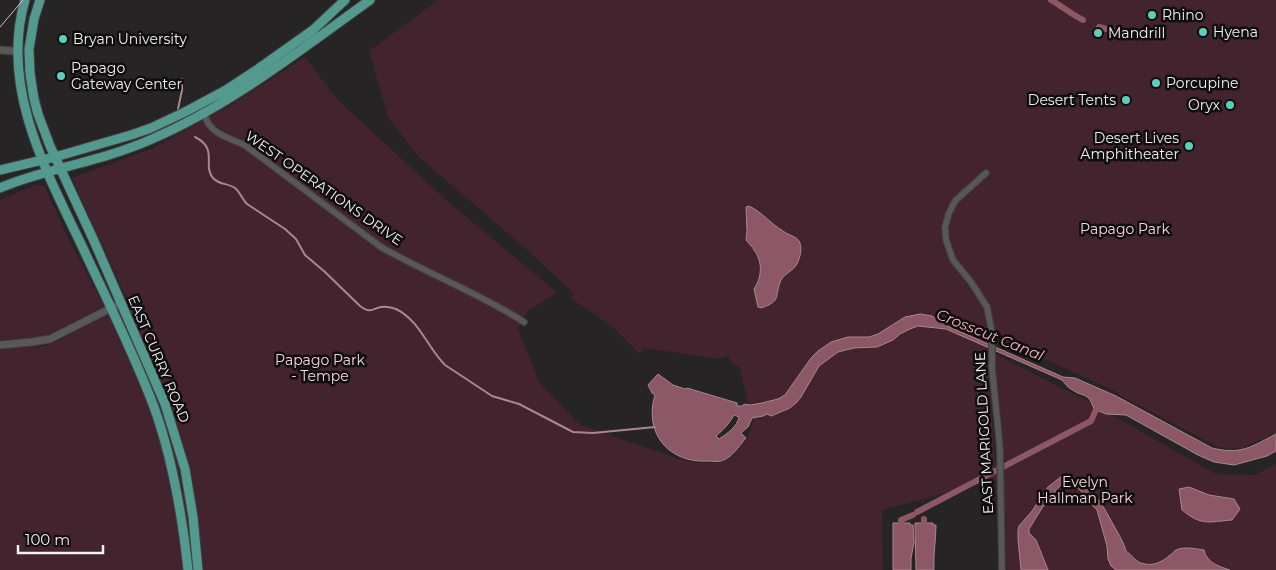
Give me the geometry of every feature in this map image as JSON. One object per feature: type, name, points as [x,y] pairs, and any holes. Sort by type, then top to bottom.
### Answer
[{"type":"main road","name":"EAST CURRY ROAD","points":[[25,0],[17,31],[16,51],[21,103],[29,130],[47,172],[134,359],[154,407],[169,454],[181,511],[188,570]]},
{"type":"main road","name":"EAST CURRY ROAD","points":[[40,0],[30,38],[30,73],[38,114],[55,157],[165,404],[185,469],[198,570]]},
{"type":"main road","points":[[0,188],[23,179],[109,155],[159,136],[202,109],[313,30],[345,0]]},
{"type":"main road","points":[[0,170],[55,157],[151,128],[202,109],[240,92],[370,0]]},
{"type":"street","points":[[0,50],[16,51]]},
{"type":"street","name":"WEST OPERATIONS DRIVE","points":[[202,109],[214,130],[246,146],[381,247],[493,303],[524,322]]},
{"type":"street","name":"EAST MARIGOLD LANE","points":[[986,173],[955,201],[945,227],[946,240],[954,260],[987,307],[992,333],[992,368],[1000,452],[1002,570]]},
{"type":"street","points":[[0,345],[50,339],[121,303]]},
{"type":"green space","points":[[438,0],[1276,0],[1276,433],[1243,448],[1228,449],[1216,446],[1121,396],[1115,391],[989,334],[987,357],[997,480],[882,510],[883,570],[0,570],[0,349],[45,346],[129,303],[72,178],[153,148],[231,105],[305,57],[336,98],[445,199],[558,293],[528,310],[518,329],[539,382],[579,424],[676,458],[698,463],[721,462],[734,454],[747,439],[753,421],[739,367],[731,363],[728,356],[720,359],[644,348],[640,354],[613,327],[570,298],[574,294],[525,248],[420,158],[388,118],[369,51]]},
{"type":"green space","points":[[35,185],[45,187],[69,240],[104,306],[47,335],[0,340],[0,200]]},
{"type":"green space","name":"Evelyn Hallman Park","points":[[995,354],[1084,399],[1216,474],[1255,475],[1276,464],[1276,570],[1007,570],[1002,420]]},
{"type":"shaded area","points":[[749,206],[796,238],[801,246],[797,264],[781,280],[775,301],[761,308],[758,307],[754,289],[760,275],[759,259],[746,240],[746,207]]},
{"type":"shaded area","points":[[920,314],[932,316],[945,325],[1063,377],[1075,378],[1116,396],[1212,448],[1231,451],[1238,450],[1252,446],[1276,434],[1276,451],[1267,456],[1234,465],[1214,462],[1126,415],[1106,414],[1094,409],[1087,397],[1075,392],[1062,380],[946,329],[918,326],[877,347],[854,348],[838,352],[819,366],[801,397],[790,408],[771,416],[767,414],[752,418],[748,427],[741,433],[746,438],[729,457],[721,461],[695,461],[682,457],[672,452],[663,444],[657,434],[653,422],[652,409],[655,395],[648,385],[658,374],[673,385],[737,403],[737,406],[762,403],[785,395],[811,358],[831,342],[848,337],[869,337],[878,334],[905,317]],"holes":[[[734,415],[739,417],[729,432],[719,439],[716,436],[726,427]]]},
{"type":"shaded area","points":[[1062,476],[1081,483],[1094,494],[1121,538],[1126,551],[1139,562],[1155,564],[1165,559],[1175,550],[1190,548],[1204,550],[1210,561],[1230,570],[1116,570],[1111,566],[1108,559],[1107,546],[1097,510],[1074,485],[1063,482],[1042,508],[1029,529],[1029,533],[1036,540],[1048,570],[1021,570],[1018,539],[1019,526],[1048,487]]},
{"type":"shaded area","points":[[1189,487],[1209,495],[1234,499],[1240,509],[1232,520],[1205,522],[1195,519],[1182,510],[1179,489]]},
{"type":"shaded area","points":[[893,523],[910,523],[910,525],[913,525],[914,543],[911,570],[893,570]]},
{"type":"shaded area","points":[[915,523],[933,523],[933,525],[936,525],[934,570],[916,570]]},
{"type":"waterway","points":[[1051,0],[1083,20]]},
{"type":"waterway","points":[[1099,27],[1114,31]]},
{"type":"waterway","points":[[178,109],[182,79]]},
{"type":"waterway","points":[[195,137],[206,147],[210,173],[215,180],[235,188],[247,204],[285,229],[296,239],[305,255],[360,306],[369,310],[389,307],[404,314],[417,327],[445,365],[492,396],[519,404],[573,432],[593,433],[655,427]]},
{"type":"waterway","points":[[917,512],[1091,421],[1099,403]]},
{"type":"waterway","points":[[901,523],[901,520],[913,515]]},
{"type":"tram line","points":[[0,27],[23,0]]},
{"type":"place","name":"Rhino","points":[[1152,15]]},
{"type":"place","name":"Hyena","points":[[1203,32]]},
{"type":"place","name":"Mandrill","points":[[1098,33]]},
{"type":"place","name":"Bryan University","points":[[63,39]]},
{"type":"place","name":"Papago Gateway Center","points":[[61,76]]},
{"type":"place","name":"Porcupine","points":[[1156,83]]},
{"type":"place","name":"Desert Tents","points":[[1126,100]]},
{"type":"place","name":"Oryx","points":[[1230,105]]},
{"type":"place","name":"Desert Lives Amphitheater","points":[[1189,146]]},
{"type":"park label","name":"Papago Park","points":[[1125,229]]},
{"type":"park label","name":"Papago Park - Tempe","points":[[320,368]]},
{"type":"water label","name":"Crosscut Canal","points":[[990,335]]}]
